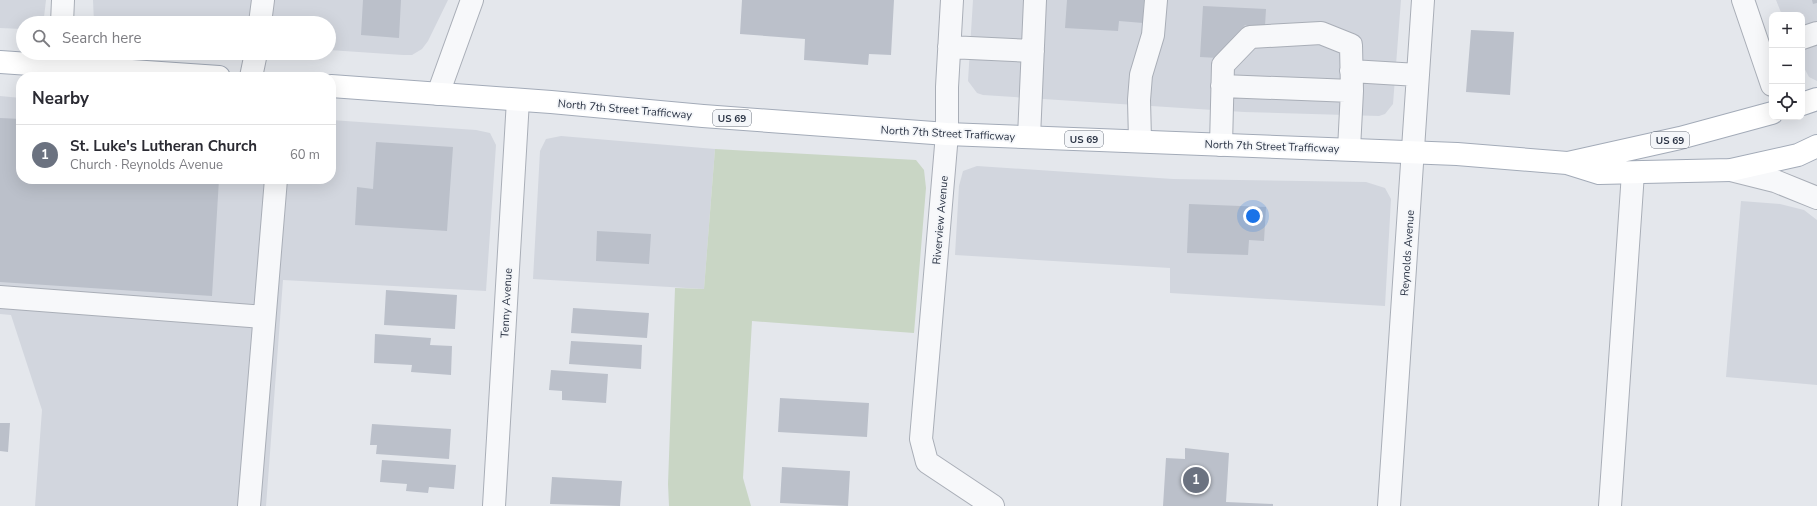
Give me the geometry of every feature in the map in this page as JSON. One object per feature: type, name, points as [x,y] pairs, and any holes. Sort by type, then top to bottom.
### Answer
[{"type":"main road","points":[[0,62],[60,60],[172,72]]},
{"type":"main road","name":"North 7th Street Trafficway","points":[[336,86],[947,134],[1140,140],[1220,145],[1458,154],[1567,163],[1599,172],[1633,173],[1731,170],[1798,154],[1817,146]]},
{"type":"main road","points":[[1805,103],[1817,99]]},
{"type":"main road","name":"North 7th Street Trafficway","points":[[1567,163],[1680,138],[1769,114]]},
{"type":"street","points":[[62,16],[63,0]]},
{"type":"street","points":[[261,16],[264,0]]},
{"type":"street","points":[[438,94],[472,0]]},
{"type":"street","name":"Riverview Avenue","points":[[952,0],[947,87],[947,134],[921,439],[927,462],[993,506]]},
{"type":"street","points":[[1029,137],[1035,0]]},
{"type":"street","points":[[1140,140],[1139,100],[1141,75],[1153,35],[1156,0]]},
{"type":"street","name":"Reynolds Avenue","points":[[1389,506],[1414,152],[1423,0]]},
{"type":"street","points":[[1743,0],[1766,49],[1769,66]]},
{"type":"street","points":[[1805,37],[1817,33]]},
{"type":"street","points":[[1220,145],[1223,65],[1250,37],[1321,34],[1351,45],[1352,81],[1349,149]]},
{"type":"street","points":[[949,47],[1033,51]]},
{"type":"street","points":[[252,72],[255,60]]},
{"type":"street","points":[[1222,86],[1352,81],[1418,75]]},
{"type":"street","name":"Tenny Avenue","points":[[494,506],[518,100]]},
{"type":"street","points":[[1731,170],[1775,181],[1817,198]]},
{"type":"street","points":[[1610,506],[1633,173]]},
{"type":"street","points":[[249,506],[276,184]]},
{"type":"street","points":[[0,297],[264,317]]},
{"type":"shaded area","points":[[0,0],[46,0],[44,16],[16,16],[16,29],[0,28]]},
{"type":"shaded area","points":[[93,0],[448,0],[428,41],[422,49],[412,55],[336,50],[336,16],[94,16]]},
{"type":"shaded area","points":[[973,0],[1401,0],[1393,104],[1385,114],[1379,116],[1244,112],[983,95],[977,93],[968,81]]},
{"type":"shaded area","points":[[1776,0],[1817,0],[1817,81],[1809,77],[1805,70],[1805,12],[1781,12]]},
{"type":"shaded area","points":[[0,96],[16,98],[16,184],[336,184],[336,120],[476,130],[490,133],[496,145],[486,291],[283,280],[266,506],[35,506],[42,410],[11,315],[0,314]]},
{"type":"shaded area","points":[[561,136],[715,149],[704,289],[533,279],[540,151],[546,139]]},
{"type":"shaded area","points":[[977,166],[1173,179],[1366,182],[1385,188],[1391,199],[1385,306],[1170,293],[1170,268],[955,255],[959,186],[963,171]]},
{"type":"shaded area","points":[[1741,201],[1780,204],[1804,210],[1817,220],[1817,385],[1726,377]]},
{"type":"green space","points":[[715,149],[916,160],[924,170],[926,188],[914,333],[752,321],[743,478],[751,506],[669,506],[668,484],[675,288],[704,289]]},
{"type":"building","points":[[363,0],[401,0],[399,38],[361,35]]},
{"type":"building","points":[[742,0],[894,0],[891,55],[869,54],[868,65],[804,60],[805,39],[740,34]]},
{"type":"building","points":[[1067,0],[1144,0],[1143,23],[1119,21],[1118,31],[1065,28]]},
{"type":"building","points":[[1812,0],[1817,0],[1817,3],[1813,4]]},
{"type":"building","points":[[1203,6],[1266,9],[1265,26],[1245,25],[1218,58],[1200,57]]},
{"type":"building","points":[[1471,30],[1514,32],[1510,95],[1466,92]]},
{"type":"building","points":[[0,118],[16,119],[16,184],[219,184],[212,296],[0,282]]},
{"type":"building","points":[[376,142],[453,147],[447,231],[355,225],[357,187],[373,189]]},
{"type":"building","points":[[1189,204],[1266,207],[1264,241],[1249,240],[1248,255],[1187,253]]},
{"type":"building","points":[[597,231],[651,234],[649,264],[596,261]]},
{"type":"building","points":[[386,290],[457,295],[455,329],[384,325]]},
{"type":"building","points":[[573,308],[649,313],[647,338],[571,333]]},
{"type":"building","points":[[375,334],[431,338],[430,345],[452,346],[451,375],[411,372],[412,365],[374,363]]},
{"type":"building","points":[[571,341],[642,345],[641,369],[569,364]]},
{"type":"building","points":[[551,370],[608,374],[606,403],[562,400],[562,391],[549,390]]},
{"type":"building","points":[[780,398],[869,403],[867,437],[778,432]]},
{"type":"building","points":[[0,423],[10,423],[8,452],[0,451]]},
{"type":"building","points":[[372,424],[451,429],[449,459],[376,454],[377,445],[370,445]]},
{"type":"building","points":[[1185,448],[1229,453],[1226,502],[1273,504],[1273,506],[1163,506],[1166,458],[1185,459]]},
{"type":"building","points":[[382,460],[456,465],[454,489],[429,487],[428,493],[406,491],[407,484],[380,482]]},
{"type":"building","points":[[782,467],[850,471],[848,506],[780,503]]},
{"type":"building","points":[[552,477],[622,481],[620,506],[550,504]]},
{"type":"place","name":"St. Luke's Lutheran Church","points":[[1196,480]]}]
